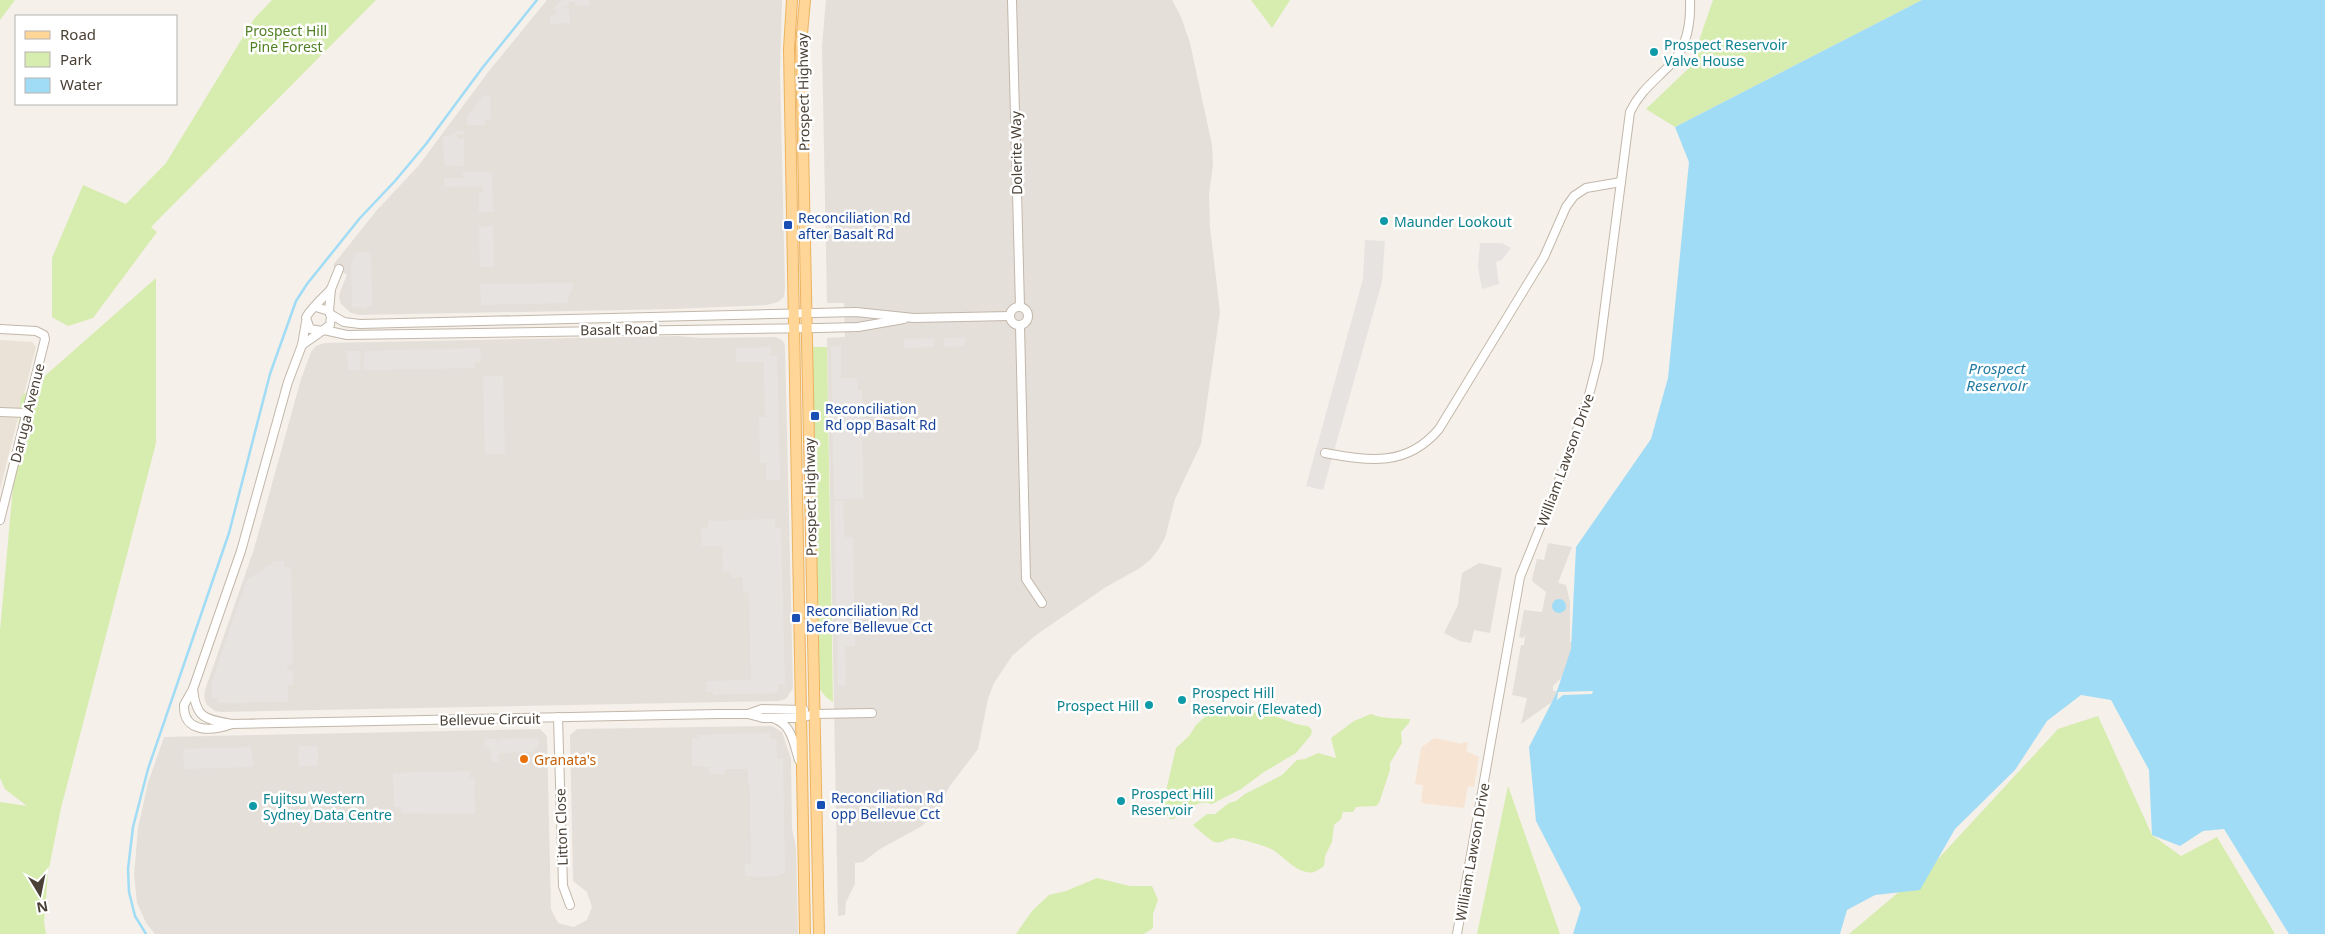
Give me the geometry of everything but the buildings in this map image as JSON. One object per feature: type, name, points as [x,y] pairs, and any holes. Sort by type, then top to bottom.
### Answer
[{"type":"main road","name":"Prospect Highway","points":[[792,0],[789,49],[805,934]]},
{"type":"main road","name":"Prospect Highway","points":[[804,0],[801,45],[818,934]]},
{"type":"street","name":"Dolerite Way","points":[[1012,0],[1020,307]]},
{"type":"street","name":"William Lawson Drive","points":[[1457,934],[1520,577],[1560,478],[1588,399],[1598,360],[1630,112],[1636,99],[1645,88],[1669,67],[1685,43],[1689,29],[1690,0]]},
{"type":"street","points":[[1325,453],[1358,458],[1386,458],[1414,452],[1427,444],[1439,429],[1544,257],[1566,207],[1574,196],[1586,188],[1621,182]]},
{"type":"street","points":[[302,345],[323,331],[331,321],[329,312],[331,289],[339,269]]},
{"type":"street","points":[[323,331],[310,329],[306,322],[309,310],[316,307],[331,289]]},
{"type":"street","points":[[316,307],[329,312]]},
{"type":"street","points":[[1020,307],[1028,312],[1029,318],[1026,323],[1020,326],[1012,322],[1010,316],[1014,308],[1020,307]]},
{"type":"street","name":"Basalt Road","points":[[329,312],[344,322],[360,324],[856,312],[914,318],[1010,316]]},
{"type":"street","points":[[625,329],[626,318]]},
{"type":"street","name":"Basalt Road","points":[[323,331],[346,335],[625,329],[858,327],[914,318]]},
{"type":"street","name":"Bellevue Circuit","points":[[232,724],[218,730],[208,730],[192,725],[184,711],[184,705],[193,689],[241,551],[288,382],[302,345],[306,322]]},
{"type":"street","points":[[1020,326],[1026,579],[1042,603]]},
{"type":"street","name":"Daruga Avenue","points":[[0,329],[36,331],[44,335],[44,344],[4,492],[0,520]]},
{"type":"street","points":[[0,412],[26,413]]},
{"type":"street","name":"Bellevue Circuit","points":[[193,689],[196,708],[202,716],[232,724],[748,714],[771,718],[801,713]]},
{"type":"street","name":"Bellevue Circuit","points":[[748,714],[762,709],[814,714],[872,714]]},
{"type":"street","name":"Litton Close","points":[[558,717],[562,886],[570,906]]},
{"type":"street","points":[[771,718],[782,721],[789,729],[802,770]]},
{"type":"shaded area","points":[[547,0],[782,0],[780,72],[785,288],[784,297],[778,302],[767,305],[674,309],[359,315],[351,313],[341,304],[340,292],[347,275],[333,265],[377,210],[419,165],[489,71]]},
{"type":"shaded area","points":[[561,0],[589,0],[590,5],[576,6],[575,2],[569,2],[569,6],[563,7],[569,9],[570,23],[550,24],[550,15],[556,15],[556,9],[553,9]]},
{"type":"shaded area","points":[[826,0],[1172,0],[1181,17],[1190,43],[1212,145],[1213,164],[1209,195],[1210,227],[1220,312],[1201,444],[1175,499],[1165,538],[1158,550],[1140,568],[1106,587],[1036,635],[1012,656],[994,683],[988,699],[978,749],[949,787],[937,812],[922,826],[880,849],[863,862],[855,863],[855,884],[846,902],[845,915],[838,916],[827,338],[845,337],[844,303],[827,303],[822,46]]},
{"type":"shaded area","points":[[490,95],[491,119],[485,119],[485,125],[467,125],[467,117],[483,96]]},
{"type":"shaded area","points":[[457,131],[464,131],[464,134],[457,134],[458,139],[464,138],[464,167],[444,165],[443,136],[450,136]]},
{"type":"shaded area","points":[[463,172],[492,172],[493,212],[479,212],[479,192],[484,192],[481,186],[444,187],[444,178],[463,178]]},
{"type":"shaded area","points":[[493,226],[494,267],[480,267],[479,227]]},
{"type":"shaded area","points":[[1365,240],[1385,241],[1382,282],[1323,490],[1306,486],[1363,279]]},
{"type":"shaded area","points":[[1480,243],[1502,243],[1511,248],[1502,260],[1496,262],[1499,284],[1482,289],[1478,267]]},
{"type":"shaded area","points":[[357,252],[371,253],[372,306],[366,306],[366,308],[352,307],[351,262]]},
{"type":"shaded area","points":[[573,283],[568,303],[481,305],[480,284]]},
{"type":"shaded area","points":[[676,336],[701,338],[775,337],[782,340],[785,345],[793,688],[786,699],[778,701],[221,712],[215,711],[207,705],[204,698],[205,690],[254,549],[301,379],[311,352],[316,346],[324,343]]},
{"type":"shaded area","points":[[965,337],[965,346],[944,347],[944,338]]},
{"type":"shaded area","points":[[934,338],[934,347],[904,348],[904,339]]},
{"type":"shaded area","points":[[0,340],[32,342],[36,347],[0,489]]},
{"type":"shaded area","points":[[841,346],[841,378],[857,378],[858,390],[862,390],[863,498],[834,499],[831,347]]},
{"type":"shaded area","points":[[771,347],[771,356],[777,356],[780,480],[766,480],[766,463],[760,463],[759,417],[765,417],[764,362],[736,362],[736,348]]},
{"type":"shaded area","points":[[480,348],[481,362],[474,362],[474,368],[363,370],[365,351]]},
{"type":"shaded area","points":[[346,351],[360,351],[361,370],[349,370]]},
{"type":"shaded area","points":[[483,376],[503,376],[505,454],[485,455]]},
{"type":"shaded area","points":[[834,501],[843,501],[844,537],[853,537],[855,646],[845,646],[846,686],[838,686]]},
{"type":"shaded area","points":[[775,519],[775,528],[781,528],[785,684],[778,684],[778,693],[713,695],[713,692],[707,692],[707,681],[751,680],[749,593],[743,592],[742,577],[731,578],[730,571],[723,572],[722,546],[702,546],[701,528],[708,528],[708,521]]},
{"type":"shaded area","points":[[1548,543],[1572,547],[1558,583],[1566,585],[1570,602],[1570,642],[1578,640],[1564,675],[1553,686],[1553,691],[1559,691],[1556,699],[1521,724],[1527,698],[1512,695],[1521,645],[1524,645],[1525,635],[1523,638],[1519,637],[1524,610],[1542,612],[1546,592],[1533,582],[1532,579],[1537,559],[1544,560]]},
{"type":"shaded area","points":[[275,561],[284,561],[284,567],[291,567],[293,664],[287,665],[288,671],[293,670],[293,685],[288,685],[288,702],[218,703],[217,698],[212,698],[212,682],[247,580]]},
{"type":"shaded area","points":[[1479,563],[1502,568],[1490,633],[1474,630],[1471,643],[1460,641],[1444,633],[1458,605],[1462,573]]},
{"type":"shaded area","points":[[772,726],[782,732],[791,759],[792,829],[796,847],[798,934],[155,934],[146,923],[137,903],[134,875],[138,828],[148,783],[164,737],[540,729],[547,736],[551,909],[558,923],[574,927],[587,920],[592,907],[587,892],[573,881],[570,735],[577,729]]},
{"type":"shaded area","points":[[771,733],[771,739],[776,739],[777,759],[783,759],[785,874],[752,877],[745,875],[745,864],[751,864],[748,769],[725,769],[725,774],[710,774],[710,767],[692,766],[692,738],[698,738],[698,735]]},
{"type":"shaded area","points":[[538,738],[538,746],[532,752],[499,753],[499,762],[492,762],[489,747],[484,747],[484,739],[497,739],[498,746],[499,739]]},
{"type":"shaded area","points":[[1434,738],[1463,744],[1463,742],[1468,743],[1466,751],[1479,757],[1474,787],[1468,786],[1464,808],[1421,803],[1423,785],[1415,784],[1421,748]]},
{"type":"shaded area","points":[[298,746],[318,746],[318,766],[299,766]]},
{"type":"shaded area","points":[[251,747],[253,767],[184,769],[183,749]]},
{"type":"shaded area","points":[[470,771],[470,778],[474,778],[475,814],[401,813],[401,807],[394,807],[393,773]]},
{"type":"green space","points":[[0,0],[15,0],[0,20]]},
{"type":"green space","name":"Prospect Hill Pine Forest","points":[[272,0],[376,0],[151,227],[157,232],[93,318],[68,326],[52,317],[52,258],[83,185],[126,204],[166,163],[254,19]]},
{"type":"green space","points":[[1251,0],[1290,0],[1272,28]]},
{"type":"green space","points":[[1713,0],[1922,0],[1675,127],[1646,109],[1690,67]]},
{"type":"green space","points":[[156,278],[156,443],[61,808],[48,873],[44,922],[46,934],[0,934],[0,802],[27,806],[5,789],[0,778],[0,631],[21,397]]},
{"type":"green space","points":[[812,347],[827,347],[833,702],[818,687]]},
{"type":"green space","points":[[1218,705],[1222,707],[1223,711],[1254,713],[1258,710],[1261,713],[1308,726],[1312,730],[1311,735],[1296,753],[1264,772],[1241,789],[1212,804],[1196,804],[1188,810],[1182,809],[1174,819],[1170,819],[1169,816],[1162,817],[1161,812],[1176,748],[1189,736],[1196,725]]},
{"type":"green space","points":[[1371,714],[1385,718],[1410,719],[1401,732],[1402,743],[1390,763],[1390,770],[1379,803],[1376,806],[1356,807],[1353,812],[1343,812],[1341,819],[1334,825],[1332,842],[1325,856],[1324,866],[1318,870],[1307,872],[1296,868],[1274,851],[1250,842],[1232,838],[1221,842],[1214,842],[1193,825],[1207,814],[1215,814],[1229,803],[1236,801],[1245,794],[1282,775],[1297,760],[1305,759],[1318,753],[1336,758],[1331,738],[1354,721]]},
{"type":"green space","points":[[2098,716],[2152,835],[2181,856],[2217,837],[2275,934],[1849,934],[1938,859],[2058,729]]},
{"type":"green space","points":[[1508,786],[1560,934],[1477,934]]},
{"type":"green space","points":[[1097,878],[1130,886],[1152,886],[1158,900],[1153,914],[1153,928],[1144,934],[1016,934],[1032,911],[1049,895],[1066,891]]},
{"type":"water","name":"Prospect Reservoir","points":[[1922,0],[2325,0],[2325,934],[2289,934],[2224,829],[2203,831],[2180,846],[2152,835],[2149,770],[2111,700],[2081,695],[2047,721],[2015,770],[1955,829],[1920,890],[1875,895],[1847,910],[1840,934],[1573,934],[1581,908],[1536,821],[1529,747],[1556,694],[1571,649],[1576,547],[1651,439],[1668,378],[1689,162],[1675,127]]},
{"type":"water","points":[[1559,599],[1564,601],[1566,606],[1564,611],[1559,613],[1554,611],[1552,606],[1554,601]]},
{"type":"pier","points":[[1593,691],[1592,694],[1563,695],[1557,700],[1558,692]]},
{"type":"waterway","points":[[146,934],[135,916],[129,892],[128,869],[133,827],[148,769],[229,533],[270,374],[296,301],[307,284],[360,218],[426,144],[483,67],[537,0]]},
{"type":"place","name":"Prospect Reservoir Valve House","points":[[1654,52]]},
{"type":"place","name":"Maunder Lookout","points":[[1384,221]]},
{"type":"place","name":"Reconciliation Rd after Basalt Rd","points":[[788,225]]},
{"type":"place","name":"Reconciliation Rd opp Basalt Rd","points":[[815,416]]},
{"type":"place","name":"Reconciliation Rd before Bellevue Cct","points":[[796,618]]},
{"type":"place","name":"Prospect Hill Reservoir (Elevated)","points":[[1182,700]]},
{"type":"place","name":"Prospect Hill","points":[[1149,705]]},
{"type":"place","name":"Granata's","points":[[524,759]]},
{"type":"place","name":"Prospect Hill Reservoir","points":[[1121,801]]},
{"type":"place","name":"Reconciliation Rd opp Bellevue Cct","points":[[821,805]]},
{"type":"place","name":"Fujitsu Western Sydney Data Centre","points":[[253,806]]}]
